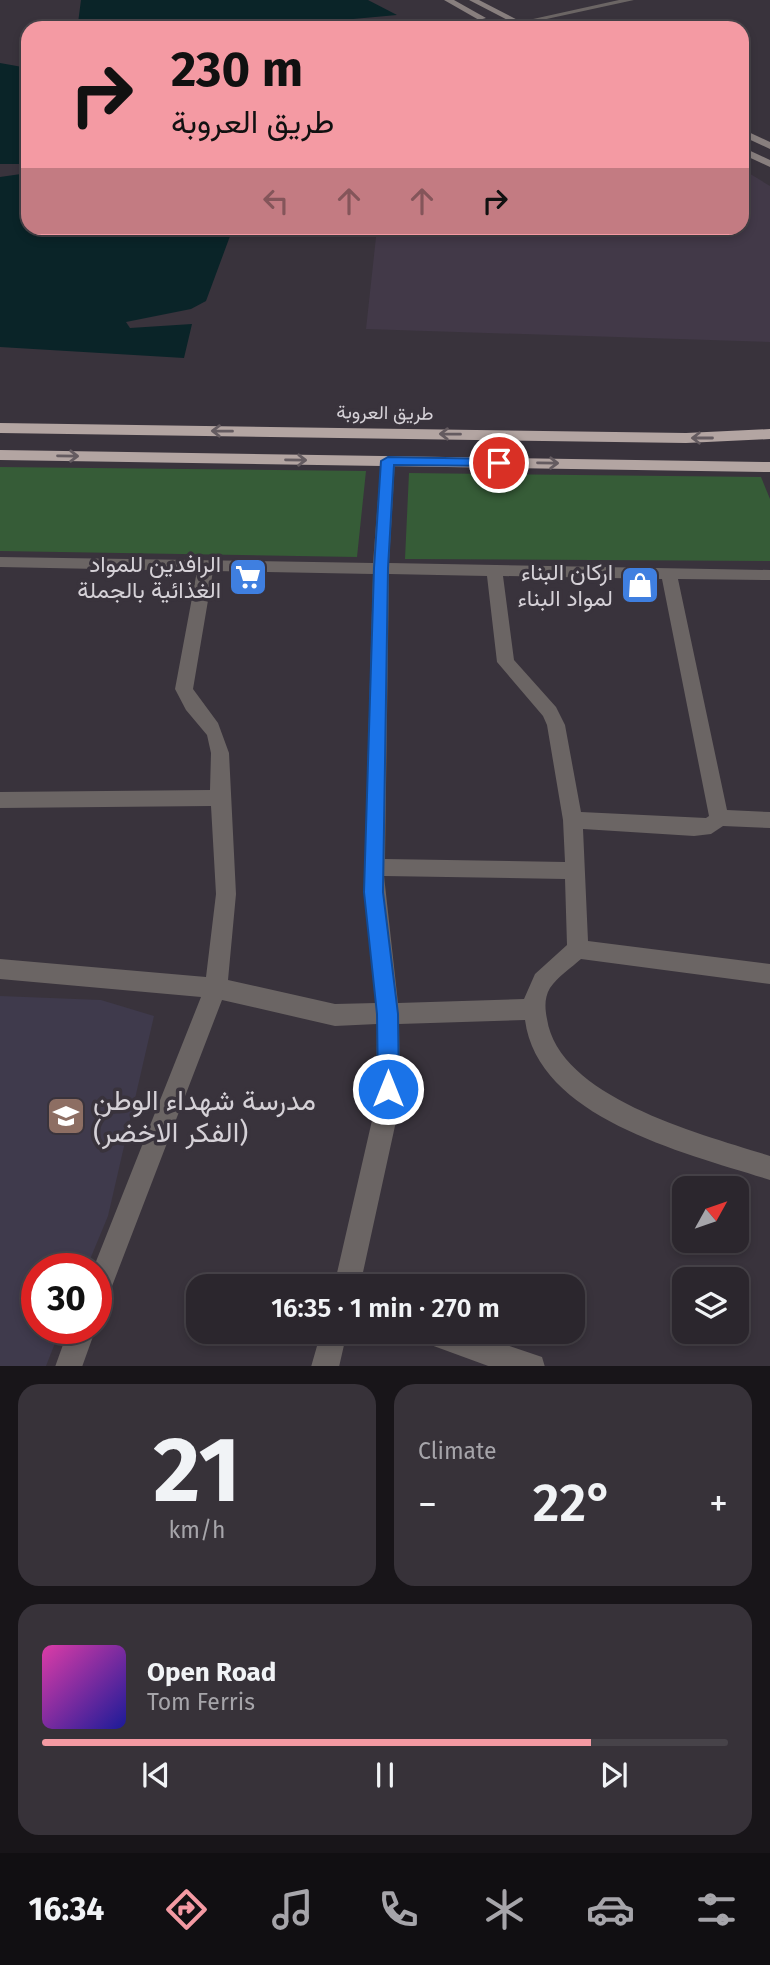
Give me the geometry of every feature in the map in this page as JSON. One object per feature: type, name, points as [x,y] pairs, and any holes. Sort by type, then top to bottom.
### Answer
[{"type":"highway","name":"طريق العروبة","points":[[0,428],[686,438],[770,434]]},
{"type":"highway","points":[[0,455],[770,467]]},
{"type":"main road","points":[[448,0],[490,21]]},
{"type":"main road","points":[[473,0],[515,21]]},
{"type":"main road","points":[[749,136],[770,146]]},
{"type":"main road","points":[[749,154],[770,164]]},
{"type":"street","points":[[529,21],[630,0]]},
{"type":"street","points":[[349,1274],[388,1103],[387,1014],[374,892],[374,867],[381,568],[388,461]]},
{"type":"street","points":[[0,562],[770,575]]},
{"type":"street","points":[[112,1253],[216,988],[226,894],[219,742],[213,729],[187,700],[184,688],[206,565]]},
{"type":"street","points":[[494,570],[506,662],[553,718],[573,820],[578,949]]},
{"type":"street","points":[[669,573],[719,818]]},
{"type":"street","points":[[0,800],[220,798]]},
{"type":"street","points":[[573,820],[694,828],[711,826],[719,818],[770,820]]},
{"type":"street","points":[[374,867],[575,871]]},
{"type":"street","points":[[770,974],[578,949],[547,974],[535,992],[534,1009],[539,1035],[552,1058],[578,1087],[616,1114],[770,1168]]},
{"type":"street","points":[[0,969],[216,988],[335,1015],[534,1009]]},
{"type":"street","points":[[68,1366],[77,1344]]},
{"type":"street","points":[[325,1366],[331,1344]]},
{"type":"street","points":[[464,1344],[529,1366]]},
{"type":"shaded area","points":[[81,0],[368,0],[397,15],[331,21],[78,21]]},
{"type":"shaded area","points":[[0,63],[21,67],[21,164],[0,164]]},
{"type":"shaded area","points":[[749,173],[770,186],[770,342],[366,329],[376,235],[749,235]]},
{"type":"shaded area","points":[[21,174],[21,235],[230,235],[206,301],[191,309],[126,322],[130,328],[192,324],[184,358],[0,347],[0,177]]},
{"type":"shaded area","name":"مدرسة شهداء الوطن (الفكر الاخضر)","points":[[0,996],[101,1000],[154,1016],[108,1216],[93,1253],[21,1253],[21,1344],[55,1344],[46,1366],[0,1366]]},
{"type":"green space","points":[[0,467],[366,471],[357,557],[0,551]]},
{"type":"green space","points":[[409,473],[761,477],[770,499],[770,561],[405,559]]},
{"type":"place","name":"الرافدين للمواد الغذائية بالجملة","points":[[248,577]]},
{"type":"place","name":"اركان البناء لمواد البناء","points":[[640,585]]},
{"type":"place","name":"مدرسة شهداء الوطن (الفكر الاخضر)","points":[[66,1116]]},
{"type":"route","points":[[388,1089],[387,1014],[374,892],[381,568],[388,461],[499,463]]}]
